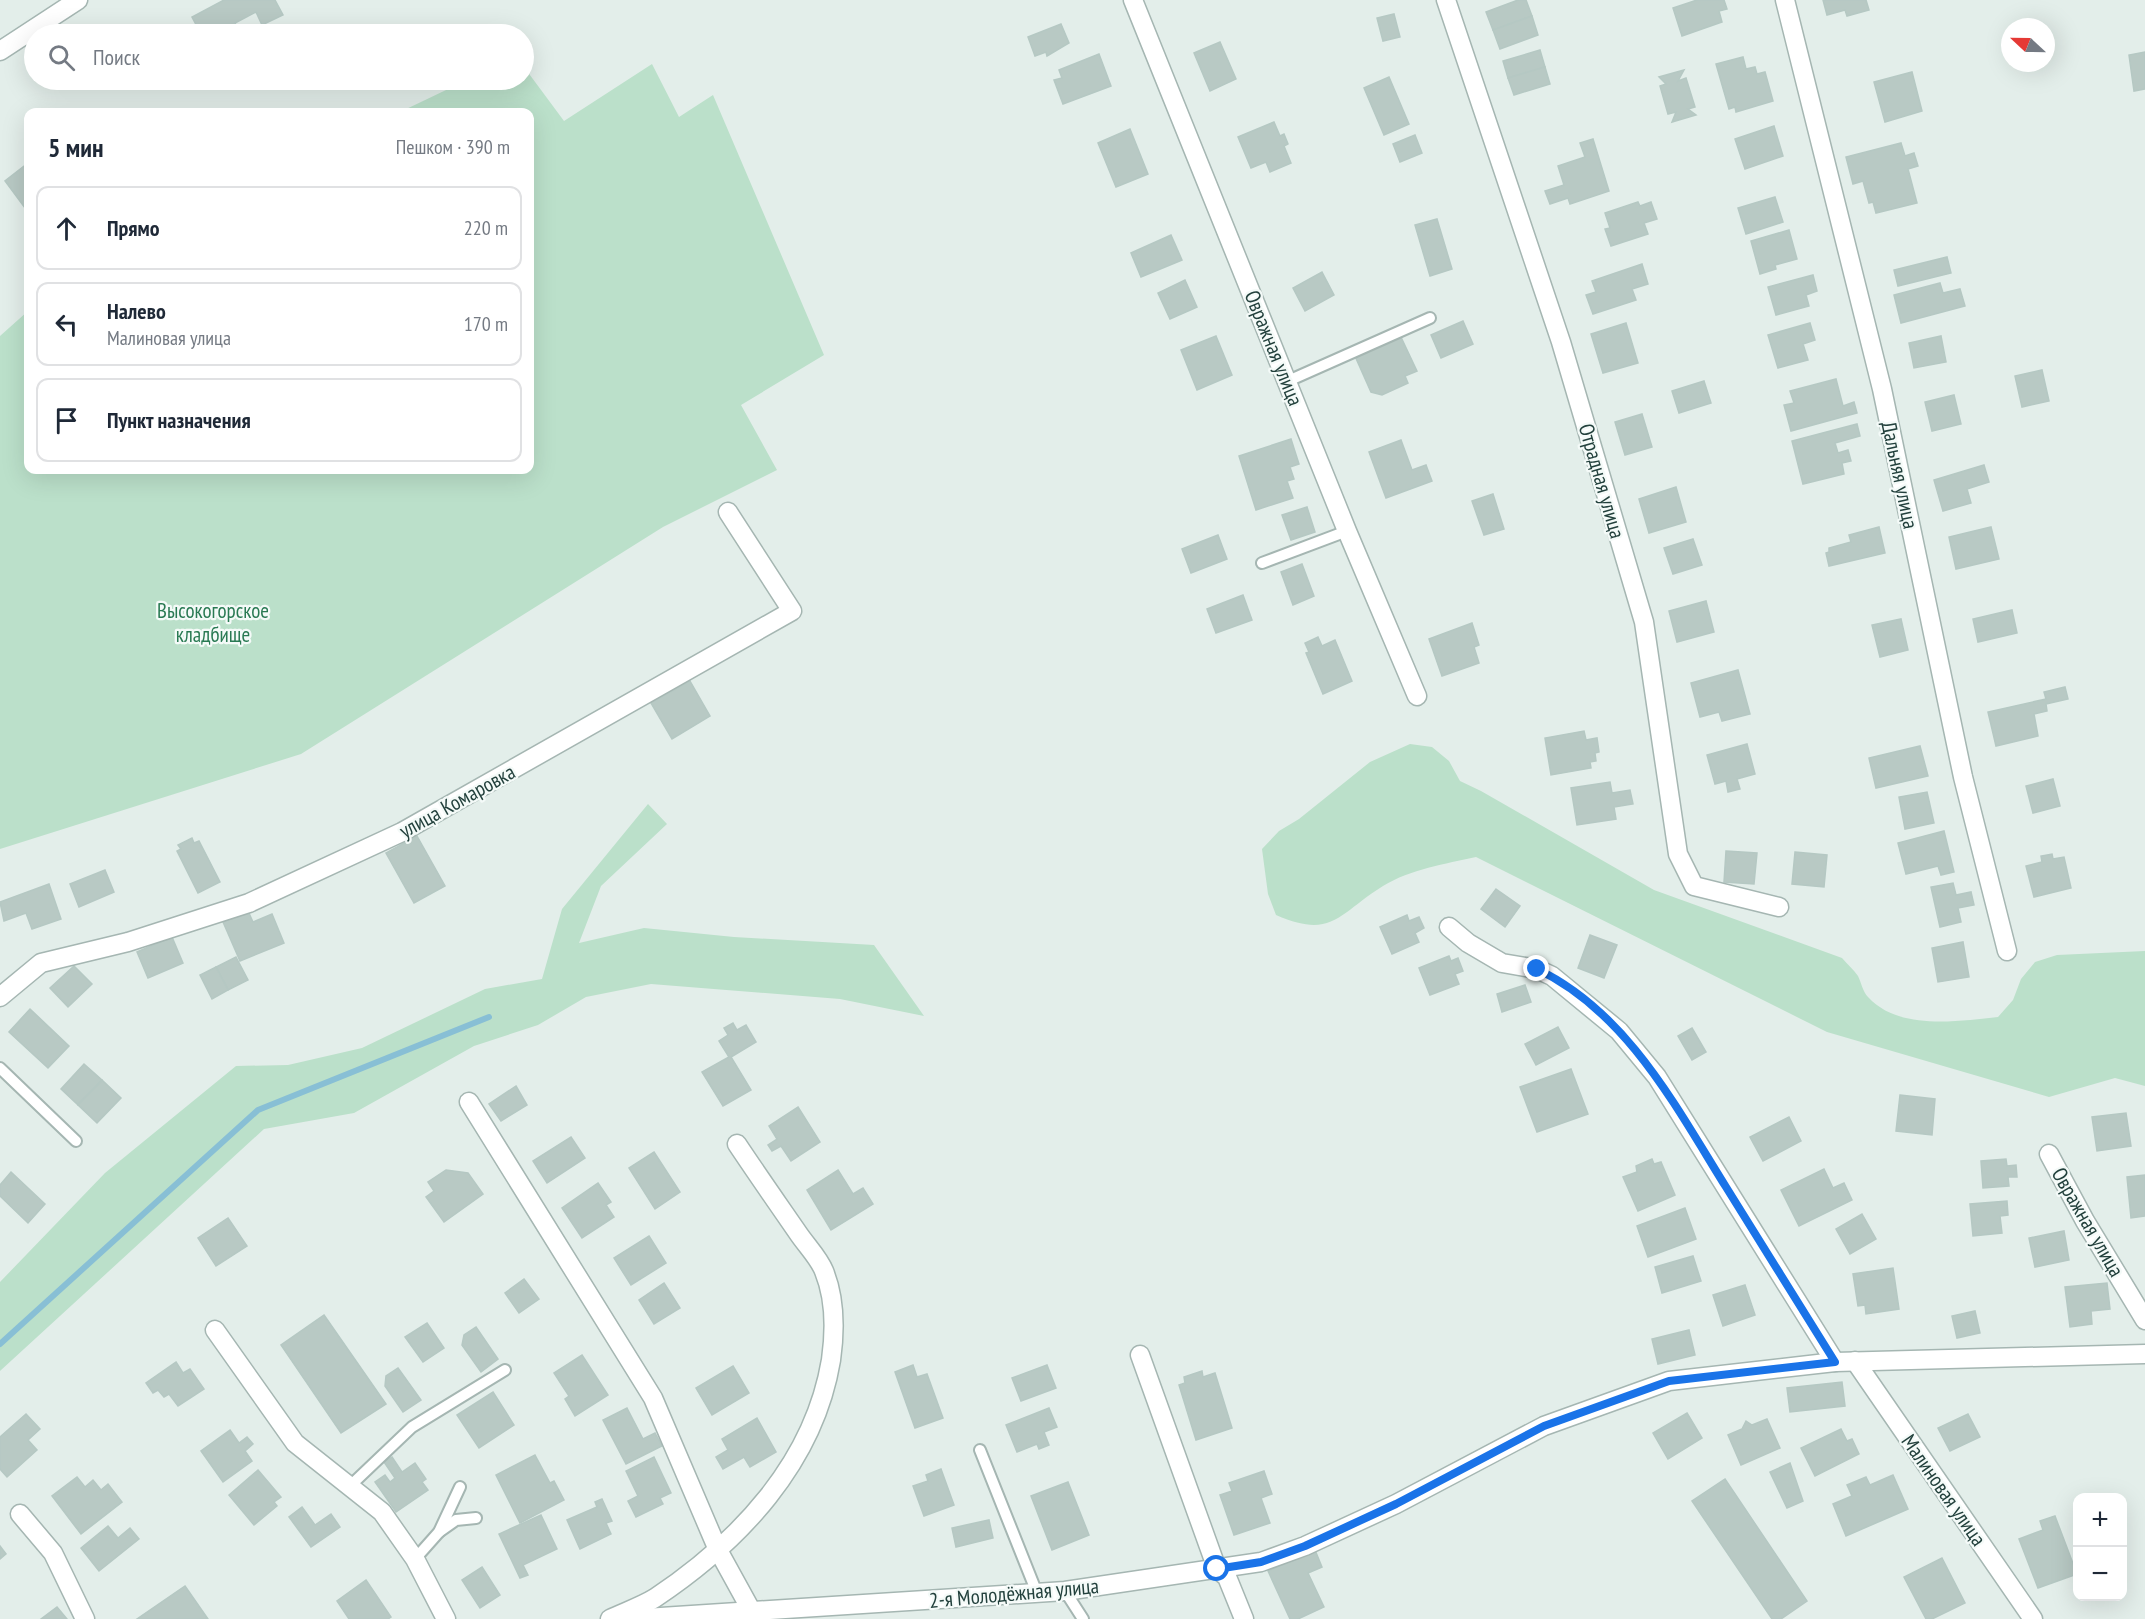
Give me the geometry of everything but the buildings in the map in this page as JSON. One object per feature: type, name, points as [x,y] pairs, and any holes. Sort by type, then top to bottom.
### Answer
[{"type":"street","points":[[41,24],[78,0]]},
{"type":"street","name":"Овражная улица","points":[[1133,0],[1347,531],[1418,696]]},
{"type":"street","name":"Отрадная улица","points":[[1446,0],[1561,342],[1644,622],[1678,854],[1694,886],[1779,907]]},
{"type":"street","name":"Дальняя улица","points":[[1785,0],[1882,389],[1963,777],[2007,951]]},
{"type":"street","points":[[0,51],[24,35]]},
{"type":"street","name":"улица Комаровка","points":[[0,997],[41,963],[128,942],[249,903],[402,832],[792,611],[728,512]]},
{"type":"street","points":[[1449,927],[1468,943],[1502,963],[1537,969],[1552,976],[1619,1031],[1657,1077],[1835,1362]]},
{"type":"street","points":[[469,1102],[653,1398],[718,1550],[751,1610]]},
{"type":"street","points":[[610,1619],[654,1599],[718,1550],[764,1502],[788,1472],[808,1436],[826,1389],[834,1337],[831,1301],[824,1270],[737,1144]]},
{"type":"street","name":"Овражная улица","points":[[2049,1154],[2085,1221],[2145,1320]]},
{"type":"street","points":[[215,1330],[295,1443],[382,1512],[415,1559],[446,1619]]},
{"type":"street","name":"2-я Молодёжная улица","points":[[630,1619],[751,1610],[827,1613],[1065,1591],[1261,1562],[1305,1546],[1396,1504],[1544,1426],[1669,1381],[1835,1362],[2145,1354]]},
{"type":"street","points":[[1140,1355],[1217,1569],[1227,1577],[1244,1619]]},
{"type":"street","name":"Малиновая улица","points":[[1855,1361],[2033,1619]]},
{"type":"street","points":[[20,1514],[53,1553],[86,1619]]},
{"type":"lane","points":[[1287,381],[1430,318]]},
{"type":"lane","points":[[1262,563],[1347,531]]},
{"type":"lane","points":[[0,1068],[76,1141]]},
{"type":"lane","points":[[350,1486],[412,1427],[506,1370]]},
{"type":"lane","points":[[980,1450],[1036,1593]]},
{"type":"lane","points":[[439,1532],[460,1487]]},
{"type":"lane","points":[[415,1559],[439,1532],[456,1520],[476,1518]]},
{"type":"lane","points":[[1065,1591],[1083,1619]]},
{"type":"green space","name":"Высокогорское кладбище","points":[[652,64],[679,117],[713,95],[824,355],[741,405],[777,470],[663,527],[301,754],[0,849],[0,336],[24,315],[24,474],[534,474],[534,108],[408,108],[446,90],[534,90],[534,80],[564,121]]},
{"type":"green space","points":[[1410,744],[1432,747],[1449,761],[1460,781],[1654,890],[1842,958],[1858,976],[1868,997],[1881,1008],[1896,1015],[1930,1021],[1998,1017],[2013,1000],[2021,979],[2035,962],[2057,955],[2145,951],[2145,1086],[2115,1078],[2049,1097],[1827,1032],[1476,857],[1405,875],[1383,886],[1345,914],[1323,924],[1311,925],[1295,922],[1276,915],[1268,894],[1262,849],[1279,831],[1299,819],[1370,762]]},
{"type":"green space","points":[[648,804],[667,824],[601,886],[579,943],[644,928],[734,937],[874,945],[924,1016],[840,999],[651,984],[586,997],[538,1025],[474,1046],[354,1113],[264,1129],[0,1371],[0,1282],[105,1173],[236,1066],[288,1065],[362,1048],[485,989],[542,979],[562,909]]},
{"type":"waterway","points":[[0,1344],[258,1110],[489,1017]]},
{"type":"route","points":[[1217,1569],[1261,1562],[1305,1546],[1396,1504],[1544,1426],[1669,1381],[1835,1362],[1657,1077],[1619,1031],[1552,976],[1537,969]]}]
